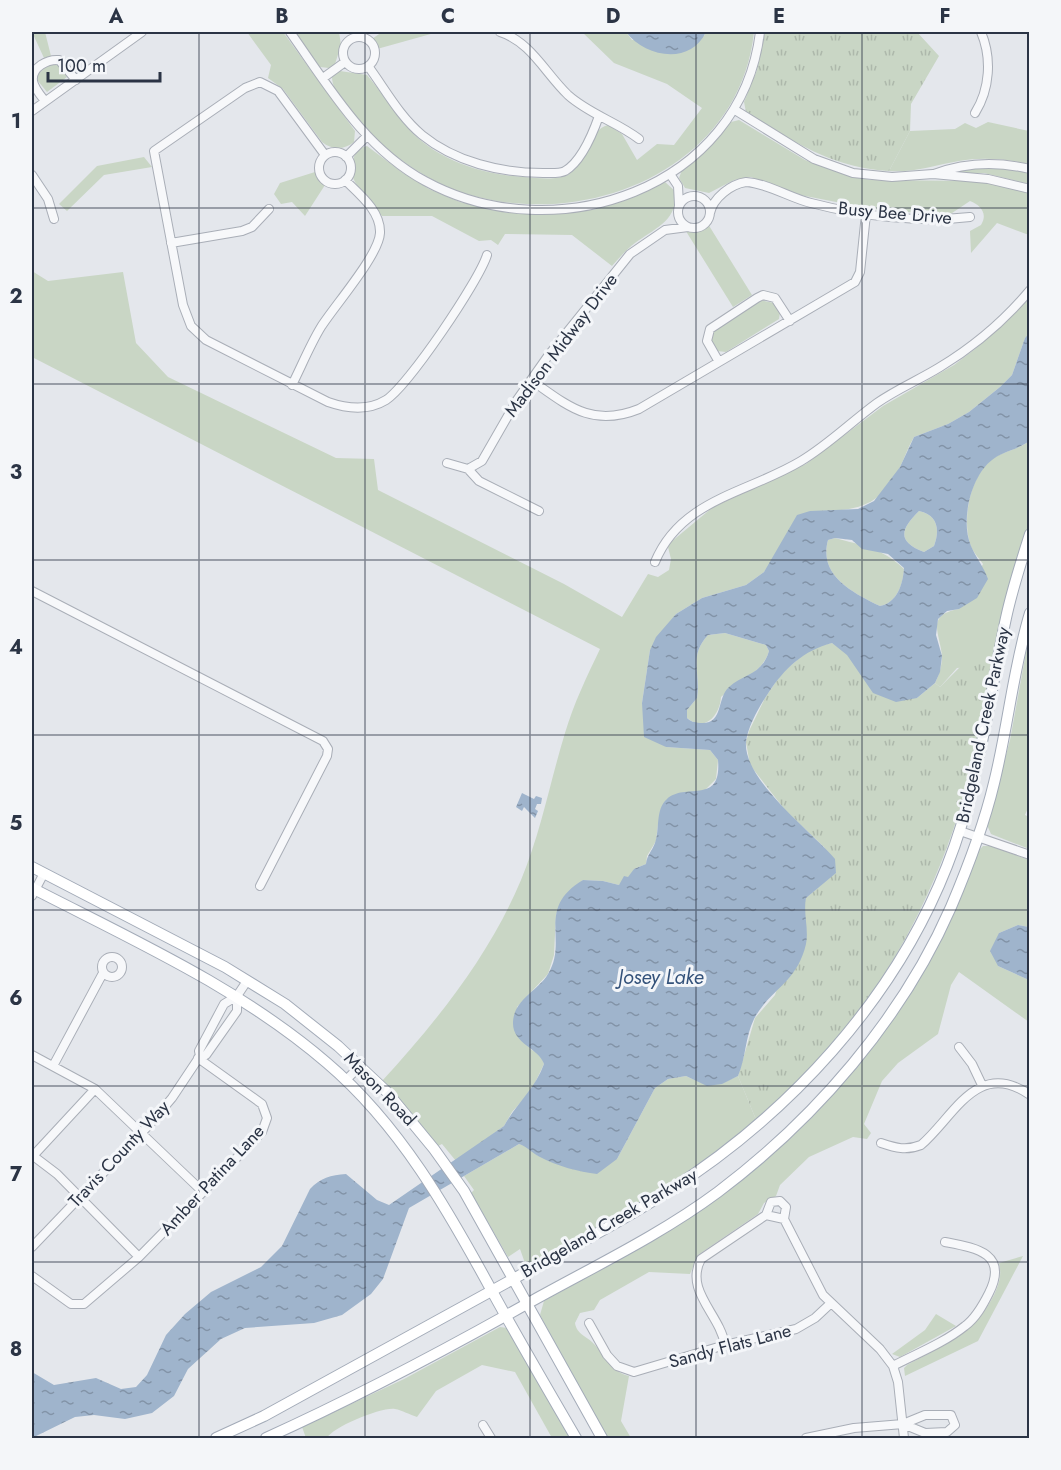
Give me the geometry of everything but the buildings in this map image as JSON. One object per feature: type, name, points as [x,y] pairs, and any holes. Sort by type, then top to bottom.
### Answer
[{"type":"main road","name":"Bridgeland Creek Parkway","points":[[216,1438],[264,1416],[668,1192],[739,1141],[795,1092],[873,998],[907,947],[932,902],[960,831],[983,740],[1006,615],[1029,534]]},
{"type":"main road","name":"Bridgeland Creek Parkway","points":[[266,1438],[375,1388],[648,1237],[717,1192],[762,1156],[812,1109],[870,1039],[920,966],[949,910],[979,837],[994,784],[1029,613]]},
{"type":"main road","name":"Mason Road","points":[[32,867],[225,967],[285,1004],[360,1066],[387,1092],[434,1149],[464,1191],[602,1438]]},
{"type":"main road","name":"Mason Road","points":[[32,891],[237,996],[297,1038],[346,1080],[416,1164],[446,1207],[576,1438]]},
{"type":"street","points":[[32,111],[142,32]]},
{"type":"street","points":[[290,32],[366,136],[384,153],[425,181],[461,197],[500,207],[531,211],[582,207],[631,194],[670,174],[705,146],[735,111],[753,71],[760,32]]},
{"type":"street","points":[[343,32],[349,40]]},
{"type":"street","points":[[500,32],[521,42],[570,96],[639,139]]},
{"type":"street","points":[[975,113],[986,88],[988,72],[985,42],[981,32]]},
{"type":"street","points":[[361,37],[371,43],[374,55],[368,66],[354,68],[345,62],[343,50],[349,40],[361,37]]},
{"type":"street","points":[[45,101],[33,84],[34,73],[38,67],[52,59],[59,60],[76,80]]},
{"type":"street","points":[[323,78],[345,62]]},
{"type":"street","points":[[368,66],[404,116],[422,135],[457,156],[493,168],[518,172],[562,172],[573,163],[599,116]]},
{"type":"street","points":[[326,155],[278,91],[260,82],[245,88],[154,151],[183,305],[186,316],[198,334],[328,402],[350,408],[370,406],[388,399],[405,382],[478,277],[487,255]]},
{"type":"street","points":[[735,111],[797,150],[835,168],[882,176],[933,174],[988,178],[1029,189]]},
{"type":"street","points":[[346,157],[366,136]]},
{"type":"street","points":[[336,152],[346,157],[350,171],[345,180],[337,184],[324,180],[319,168],[326,155],[336,152]]},
{"type":"street","points":[[933,174],[952,167],[978,163],[997,163],[1029,169]]},
{"type":"street","points":[[670,174],[678,186],[707,203],[710,213]]},
{"type":"street","points":[[32,175],[48,199],[54,219]]},
{"type":"street","points":[[292,385],[316,336],[373,253],[380,234],[379,225],[370,206],[345,180]]},
{"type":"street","name":"Busy Bee Drive","points":[[698,196],[720,195],[738,183],[751,182],[812,204],[866,214],[948,220],[970,218]]},
{"type":"street","points":[[678,186],[680,220],[688,227],[703,226],[712,204],[720,195]]},
{"type":"street","points":[[679,208],[686,198],[698,196]]},
{"type":"street","name":"Madison Midway Drive","points":[[468,469],[482,461],[531,380],[626,259],[665,230],[679,208]]},
{"type":"street","points":[[171,243],[242,231],[252,227],[269,209]]},
{"type":"street","points":[[531,380],[582,413],[615,417],[639,409],[855,282],[860,272],[866,214]]},
{"type":"street","name":"Madison Midway Drive","points":[[665,230],[688,227]]},
{"type":"street","points":[[655,562],[667,538],[696,511],[722,496],[784,471],[810,456],[877,403],[956,357],[999,322],[1029,290]]},
{"type":"street","points":[[719,362],[707,341],[710,329],[757,298],[763,295],[775,298],[790,321]]},
{"type":"street","points":[[447,463],[468,469],[479,481],[539,511]]},
{"type":"street","points":[[32,591],[323,741],[328,749],[327,756],[260,886]]},
{"type":"street","points":[[960,831],[1029,855]]},
{"type":"street","points":[[32,891],[44,873]]},
{"type":"street","points":[[53,1066],[103,973]]},
{"type":"street","points":[[237,996],[247,981]]},
{"type":"street","name":"Travis County Way","points":[[199,1057],[206,1054],[237,1011],[237,996]]},
{"type":"street","name":"Travis County Way","points":[[32,1247],[143,1132],[172,1098],[199,1057],[199,1050],[224,1004],[237,996]]},
{"type":"street","points":[[959,1047],[972,1064],[982,1085]]},
{"type":"street","points":[[32,1055],[95,1089],[143,1132],[203,1192]]},
{"type":"street","name":"Amber Patina Lane","points":[[32,1275],[71,1304],[84,1304],[139,1257],[262,1132],[267,1123],[267,1114],[262,1104],[199,1057]]},
{"type":"street","points":[[346,1080],[360,1066]]},
{"type":"street","points":[[881,1143],[899,1149],[910,1149],[921,1145],[969,1093],[982,1085],[1009,1085],[1029,1095]]},
{"type":"street","points":[[95,1089],[32,1156],[81,1196],[139,1257]]},
{"type":"street","points":[[725,1345],[720,1326],[697,1289],[695,1273],[701,1259],[765,1215],[771,1202],[780,1201],[786,1207],[784,1220],[812,1277],[830,1304],[880,1349],[893,1366],[898,1382],[905,1438]]},
{"type":"street","points":[[765,1215],[784,1220]]},
{"type":"street","points":[[893,1366],[964,1327],[982,1308],[995,1281],[995,1266],[991,1258],[969,1247],[945,1242]]},
{"type":"street","name":"Sandy Flats Lane","points":[[589,1323],[607,1355],[624,1370],[634,1372],[725,1345],[796,1329],[815,1318],[830,1304]]},
{"type":"street","points":[[806,1438],[854,1428],[903,1424],[925,1415],[946,1413],[954,1418],[955,1425],[947,1432],[926,1433],[903,1424]]},
{"type":"street","points":[[483,1425],[491,1438]]},
{"type":"green space","points":[[32,32],[45,32],[51,56],[44,58]]},
{"type":"green space","points":[[247,32],[283,32],[355,131],[354,142],[338,148],[322,142],[283,89],[268,78],[271,65]]},
{"type":"green space","points":[[295,32],[339,32],[341,45],[335,64],[329,68],[320,67]]},
{"type":"green space","points":[[382,32],[438,32],[377,49],[372,39]]},
{"type":"green space","points":[[582,32],[626,32],[632,40],[704,36],[706,32],[754,32],[743,78],[722,118],[692,150],[655,175],[614,193],[569,202],[523,204],[478,197],[430,179],[401,160],[375,138],[348,110],[333,83],[332,77],[340,71],[367,75],[401,120],[417,138],[430,148],[476,169],[508,176],[553,178],[569,174],[580,162],[596,133],[608,125],[622,134],[637,160],[657,144],[674,145],[702,108],[667,84],[614,63]]},
{"type":"green space","points":[[765,32],[917,32],[939,56],[911,104],[910,131],[889,171],[849,164],[814,151],[746,112],[744,102],[757,70]]},
{"type":"green space","points":[[50,63],[58,63],[67,77],[47,92],[38,81],[37,75]]},
{"type":"green space","points":[[739,120],[805,160],[849,176],[871,180],[979,181],[1029,192],[1029,235],[997,223],[971,253],[970,231],[981,225],[984,217],[980,207],[970,201],[949,215],[877,210],[795,194],[751,177],[734,180],[709,193],[685,188],[679,178],[682,170],[707,150],[731,122]]},
{"type":"green space","points":[[988,122],[1029,131],[1029,164],[977,159],[916,170],[889,171],[910,131],[955,129],[965,123],[976,128]]},
{"type":"green space","points":[[367,146],[429,189],[460,202],[508,213],[560,214],[597,209],[634,197],[665,182],[675,191],[675,201],[673,209],[664,222],[632,245],[612,266],[572,235],[505,234],[498,245],[491,240],[479,241],[432,216],[382,216],[360,190],[353,177],[352,166],[355,155]]},
{"type":"green space","points":[[144,157],[152,167],[104,175],[67,211],[59,204],[97,166]]},
{"type":"green space","points":[[971,167],[1001,167],[1029,172],[1029,184],[984,173],[954,173],[954,170]]},
{"type":"green space","points":[[315,172],[325,185],[305,216],[292,202],[281,204],[274,194],[280,183]]},
{"type":"green space","points":[[708,224],[752,295],[733,307],[684,228],[698,230]]},
{"type":"green space","points":[[32,271],[48,281],[123,272],[136,343],[168,377],[336,458],[374,459],[378,490],[564,584],[622,617],[648,574],[658,577],[669,570],[671,559],[668,547],[671,542],[713,507],[806,464],[883,406],[954,365],[975,349],[1029,298],[1029,333],[1025,338],[1012,375],[969,412],[948,424],[914,437],[892,481],[874,500],[852,508],[810,511],[764,572],[746,585],[702,598],[676,614],[650,650],[642,703],[666,747],[710,750],[718,760],[716,779],[704,791],[691,793],[658,824],[656,841],[647,856],[646,864],[634,869],[632,874],[619,885],[583,880],[556,914],[554,955],[548,974],[517,1007],[530,1049],[541,1055],[544,1064],[531,1091],[512,1112],[504,1126],[456,1161],[442,1144],[438,1146],[382,1081],[442,1011],[494,935],[508,908],[534,844],[569,722],[600,649],[32,357]]},
{"type":"green space","points":[[760,300],[774,303],[780,312],[779,319],[726,352],[717,351],[711,340],[712,332]]},
{"type":"green space","points":[[1029,441],[1029,526],[1021,549],[993,665],[957,668],[940,687],[935,683],[942,660],[938,620],[948,612],[959,609],[983,564],[971,547],[968,533],[968,510],[973,487],[984,467],[992,459]]},
{"type":"green space","points":[[919,511],[934,520],[937,529],[934,546],[924,552],[909,543],[904,534],[908,523]]},
{"type":"green space","points":[[835,538],[880,552],[904,569],[898,592],[891,601],[880,606],[840,582],[828,564],[826,553],[828,540]]},
{"type":"green space","points":[[725,633],[766,645],[769,651],[766,659],[755,671],[721,697],[715,716],[700,724],[687,718],[687,710],[697,698],[698,650],[708,635]]},
{"type":"green space","points":[[1029,636],[1030,803],[1025,815],[1029,817],[1029,849],[991,834],[987,825],[1010,740]]},
{"type":"green space","points":[[832,643],[917,698],[935,683],[940,687],[966,661],[993,665],[984,718],[957,819],[918,915],[864,1005],[822,1057],[757,1122],[738,1076],[755,1018],[775,995],[806,898],[836,872],[824,847],[785,810],[750,765],[746,742],[765,698],[781,674],[804,654],[818,646]]},
{"type":"green space","points":[[983,846],[991,846],[1029,860],[1029,927],[1018,925],[999,933],[998,966],[1029,980],[1029,1022],[959,972],[951,985],[938,1034],[898,1063],[882,1081],[864,1124],[871,1133],[867,1139],[853,1137],[809,1157],[780,1185],[776,1196],[764,1203],[758,1214],[698,1255],[690,1274],[649,1272],[600,1300],[594,1310],[580,1313],[575,1323],[580,1333],[594,1344],[617,1371],[629,1376],[621,1421],[631,1438],[606,1438],[540,1315],[544,1301],[664,1234],[751,1172],[896,1014],[978,851]]},
{"type":"green space","points":[[686,1076],[706,1084],[717,1084],[738,1076],[757,1122],[658,1194],[526,1266],[520,1249],[508,1257],[471,1193],[474,1190],[464,1176],[519,1144],[528,1147],[538,1156],[617,1159],[655,1088],[668,1079]]},
{"type":"green space","points":[[1023,1256],[978,1341],[905,1376],[904,1368],[907,1365],[957,1338],[977,1320],[994,1295],[1000,1275],[999,1263]]},
{"type":"green space","points":[[936,1314],[956,1326],[900,1357],[892,1354],[925,1330]]},
{"type":"green space","points":[[500,1327],[507,1328],[573,1438],[552,1438],[515,1372],[482,1365],[436,1391],[417,1417],[395,1409],[388,1409],[347,1423],[327,1438],[306,1438],[302,1427],[404,1379]]},
{"type":"water","points":[[626,32],[706,32],[699,43],[689,50],[679,54],[667,54],[644,47]]},
{"type":"water","name":"Josey Lake","points":[[1029,333],[1029,441],[992,460],[978,477],[973,488],[967,512],[968,536],[988,579],[977,598],[959,609],[947,611],[938,619],[936,635],[942,656],[940,672],[935,683],[917,698],[896,702],[873,693],[847,655],[832,643],[812,650],[788,668],[766,697],[749,729],[746,742],[748,757],[755,773],[781,805],[835,859],[836,873],[806,898],[807,938],[802,957],[790,977],[760,1009],[754,1019],[738,1076],[722,1084],[707,1086],[686,1076],[668,1079],[655,1088],[617,1159],[597,1174],[554,1163],[519,1144],[409,1208],[383,1279],[371,1294],[342,1315],[314,1323],[245,1328],[221,1339],[188,1369],[174,1396],[152,1413],[125,1419],[94,1415],[75,1417],[32,1438],[32,1372],[54,1385],[96,1378],[121,1389],[136,1387],[147,1375],[166,1335],[185,1314],[211,1292],[261,1267],[282,1246],[310,1189],[318,1182],[331,1176],[346,1174],[377,1200],[389,1205],[504,1126],[536,1081],[544,1064],[541,1058],[517,1035],[513,1022],[517,1007],[544,980],[554,961],[556,914],[560,902],[583,880],[619,885],[624,876],[628,877],[634,869],[646,864],[655,843],[663,803],[675,794],[709,788],[718,774],[718,760],[710,750],[666,747],[644,737],[642,703],[650,650],[656,637],[676,614],[702,598],[746,585],[764,572],[797,515],[810,511],[858,509],[874,501],[900,467],[914,437],[948,424],[969,412],[1012,375],[1025,338]],"holes":[[[919,511],[930,516],[937,529],[934,546],[924,552],[909,543],[904,534],[908,523]],[[835,538],[852,540],[862,549],[888,554],[904,568],[895,597],[880,606],[840,582],[828,564],[826,553],[828,540]],[[725,633],[766,645],[769,651],[757,670],[729,687],[713,720],[700,723],[687,718],[687,710],[697,698],[698,650],[708,635]]]},
{"type":"water","points":[[522,793],[534,799],[536,796],[542,798],[541,804],[537,804],[535,809],[538,811],[535,818],[524,807],[522,811],[516,807]]},
{"type":"water","points":[[1018,925],[1029,927],[1029,980],[998,966],[990,951],[999,933]]}]
